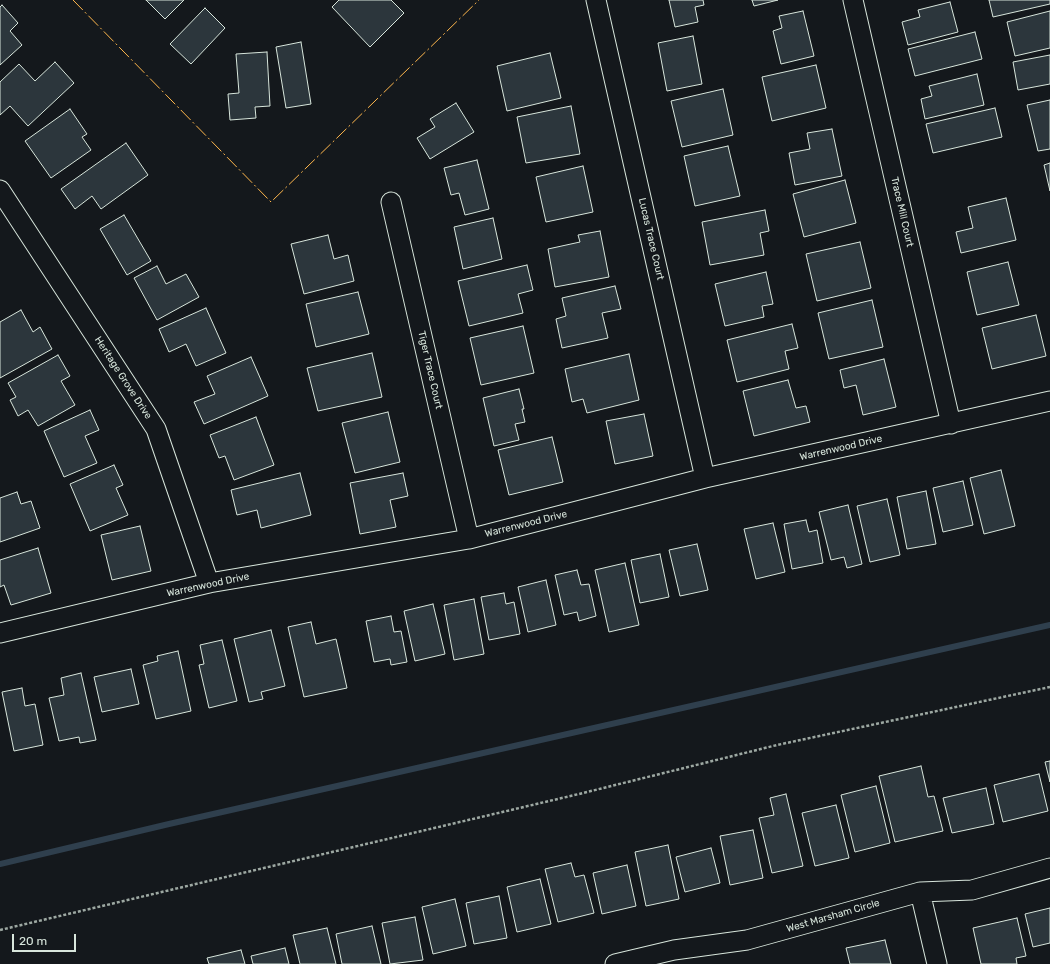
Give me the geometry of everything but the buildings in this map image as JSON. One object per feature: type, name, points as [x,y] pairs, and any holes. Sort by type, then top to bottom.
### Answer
[{"type":"street","name":"Lucas Trace Court","points":[[596,0],[705,478]]},
{"type":"street","name":"Trace Mill Court","points":[[853,0],[951,424]]},
{"type":"street","name":"Heritage Grove Drive","points":[[0,190],[156,429],[209,583]]},
{"type":"street","name":"Tiger Trace Court","points":[[391,202],[469,539]]},
{"type":"street","name":"Warrenwood Drive","points":[[0,634],[209,583],[469,539],[705,478],[1050,401]]},
{"type":"street","name":"West Marsham Circle","points":[[615,964],[676,957],[747,940],[920,892],[972,890],[1050,868]]},
{"type":"street","points":[[920,892],[937,964]]},
{"type":"path","points":[[0,930],[579,794],[776,745],[1050,687]]},
{"type":"waterway","points":[[0,864],[169,824],[1050,625]]},
{"type":"power","points":[[73,0],[271,202],[479,0]]}]
